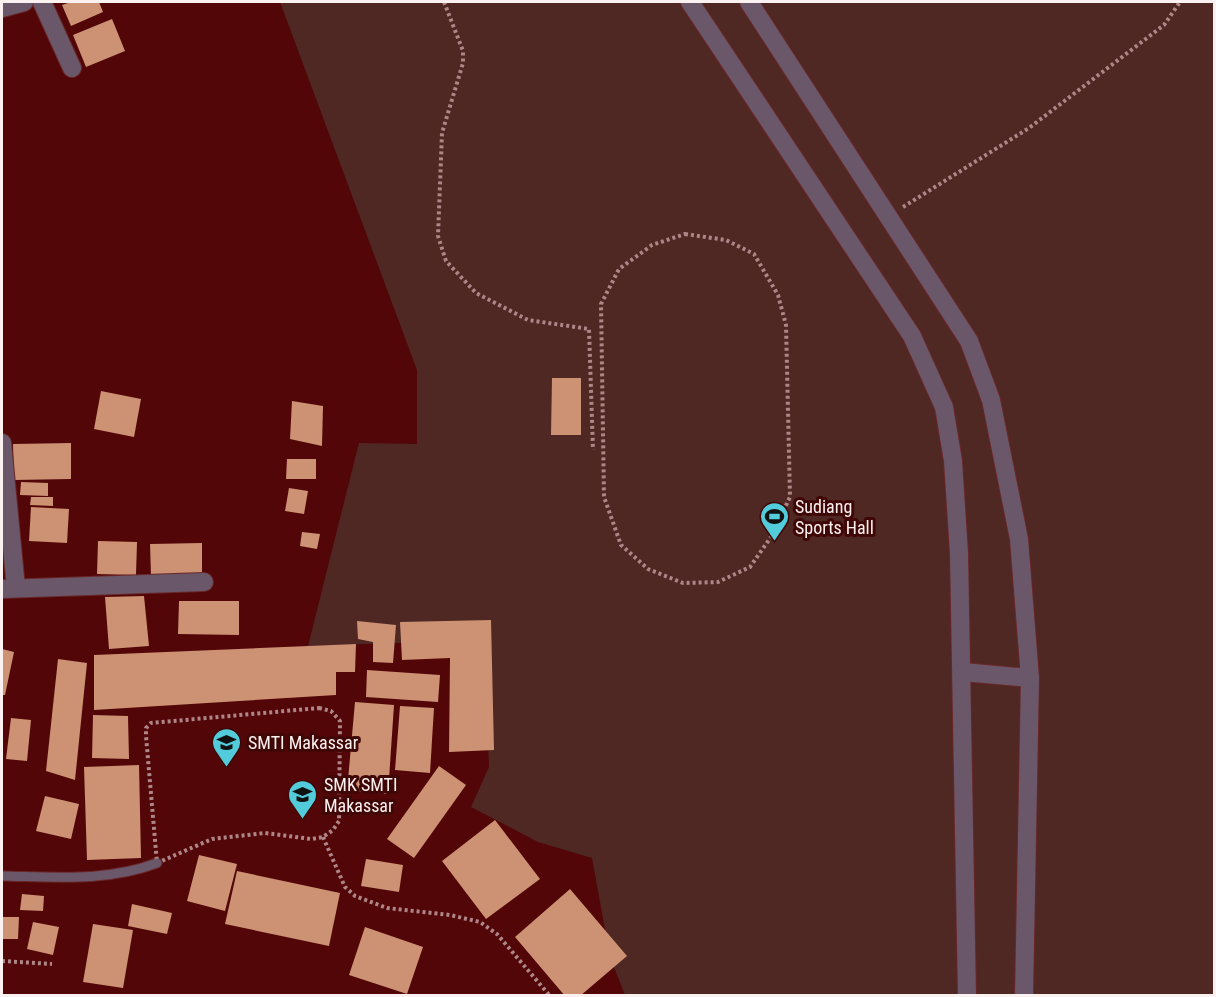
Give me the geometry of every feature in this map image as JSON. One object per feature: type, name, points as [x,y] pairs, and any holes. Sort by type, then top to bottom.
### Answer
[{"type":"street","points":[[2,8],[24,2]]},
{"type":"street","points":[[42,2],[72,68]]},
{"type":"street","points":[[690,2],[912,336],[944,407],[953,460],[963,672],[967,996]]},
{"type":"street","points":[[749,2],[890,215],[969,341],[991,400],[1019,539],[1030,678],[1024,996]]},
{"type":"street","points":[[2,442],[9,588],[204,582]]},
{"type":"street","points":[[963,672],[1030,678]]},
{"type":"lane","points":[[2,876],[84,878],[135,871],[157,863]]},
{"type":"path","points":[[444,2],[463,51],[463,63],[442,133],[438,236],[446,261],[476,293],[528,320],[590,329],[593,450]]},
{"type":"path","points":[[890,215],[1029,128],[1164,25],[1180,2]]},
{"type":"path","points":[[686,234],[726,240],[754,254],[778,295],[786,326],[790,497],[771,537],[750,567],[718,582],[682,583],[648,569],[621,545],[604,497],[601,304],[619,269],[652,245],[686,234]]},
{"type":"path","points":[[319,708],[331,711],[340,721],[339,821],[333,831],[323,837],[310,838],[265,833],[212,838],[157,863],[146,736],[146,728],[155,721],[319,708]]},
{"type":"path","points":[[323,837],[345,886],[355,896],[387,908],[450,915],[480,922],[497,934],[550,996]]},
{"type":"path","points":[[2,961],[52,964]]},
{"type":"shaded area","name":"Sudiang Sports Hall","points":[[280,2],[1214,2],[1214,995],[625,995],[610,957],[592,858],[538,842],[471,807],[489,767],[484,640],[308,646],[359,443],[417,444],[417,370]]},
{"type":"building","points":[[71,2],[99,2],[103,12],[71,26],[62,5]]},
{"type":"building","points":[[112,19],[125,51],[86,67],[73,35]]},
{"type":"building","points":[[552,378],[581,378],[581,435],[551,435]]},
{"type":"building","points":[[101,391],[141,399],[134,437],[94,429]]},
{"type":"building","points":[[292,401],[323,406],[322,446],[290,439]]},
{"type":"building","points":[[71,443],[71,479],[14,480],[13,444]]},
{"type":"building","points":[[287,459],[316,459],[316,479],[286,479]]},
{"type":"building","points":[[21,482],[48,483],[48,496],[20,495]]},
{"type":"building","points":[[289,488],[308,491],[304,514],[285,511]]},
{"type":"building","points":[[31,497],[53,497],[53,506],[30,505]]},
{"type":"building","points":[[31,507],[69,509],[67,543],[29,541]]},
{"type":"building","points":[[302,532],[320,534],[317,549],[300,546]]},
{"type":"building","points":[[98,541],[137,542],[136,575],[97,574]]},
{"type":"building","points":[[202,543],[202,574],[151,575],[150,544]]},
{"type":"building","points":[[144,596],[149,646],[109,649],[105,597]]},
{"type":"building","points":[[179,601],[239,601],[239,635],[178,634]]},
{"type":"building","points":[[491,620],[494,750],[449,752],[450,658],[402,660],[400,622]]},
{"type":"building","points":[[357,621],[396,625],[393,663],[373,662],[373,642],[358,639]]},
{"type":"building","points":[[356,644],[355,672],[336,672],[336,695],[94,710],[94,655]]},
{"type":"building","points":[[2,649],[14,652],[5,695],[2,695]]},
{"type":"building","points":[[58,659],[87,663],[75,780],[46,771]]},
{"type":"building","points":[[367,670],[440,675],[438,702],[366,697]]},
{"type":"building","points":[[355,702],[394,705],[388,794],[347,791]]},
{"type":"building","points":[[400,706],[434,708],[430,773],[395,770]]},
{"type":"building","points":[[93,715],[128,716],[129,759],[92,758]]},
{"type":"building","points":[[11,718],[31,720],[27,761],[6,759]]},
{"type":"building","points":[[139,765],[141,858],[87,860],[84,767]]},
{"type":"building","points":[[439,766],[466,785],[414,858],[387,839]]},
{"type":"building","points":[[45,796],[79,804],[71,839],[36,831]]},
{"type":"building","points":[[495,820],[540,879],[486,919],[442,861]]},
{"type":"building","points":[[199,855],[237,864],[225,911],[187,901]]},
{"type":"building","points":[[366,859],[403,865],[399,892],[361,886]]},
{"type":"building","points":[[237,871],[340,893],[329,946],[225,924]]},
{"type":"building","points":[[570,889],[627,956],[580,996],[565,996],[515,937]]},
{"type":"building","points":[[22,894],[44,896],[43,911],[20,910]]},
{"type":"building","points":[[132,904],[172,913],[167,934],[128,926]]},
{"type":"building","points":[[2,917],[19,917],[18,939],[2,939]]},
{"type":"building","points":[[33,922],[59,927],[53,955],[27,949]]},
{"type":"building","points":[[93,924],[133,930],[123,988],[83,982]]},
{"type":"building","points":[[365,927],[423,947],[407,994],[349,975]]},
{"type":"place","name":"Sudiang Sports Hall","points":[[774,542]]},
{"type":"place","name":"SMTI Makassar","points":[[227,768]]},
{"type":"place","name":"SMK SMTI Makassar","points":[[303,820]]}]
